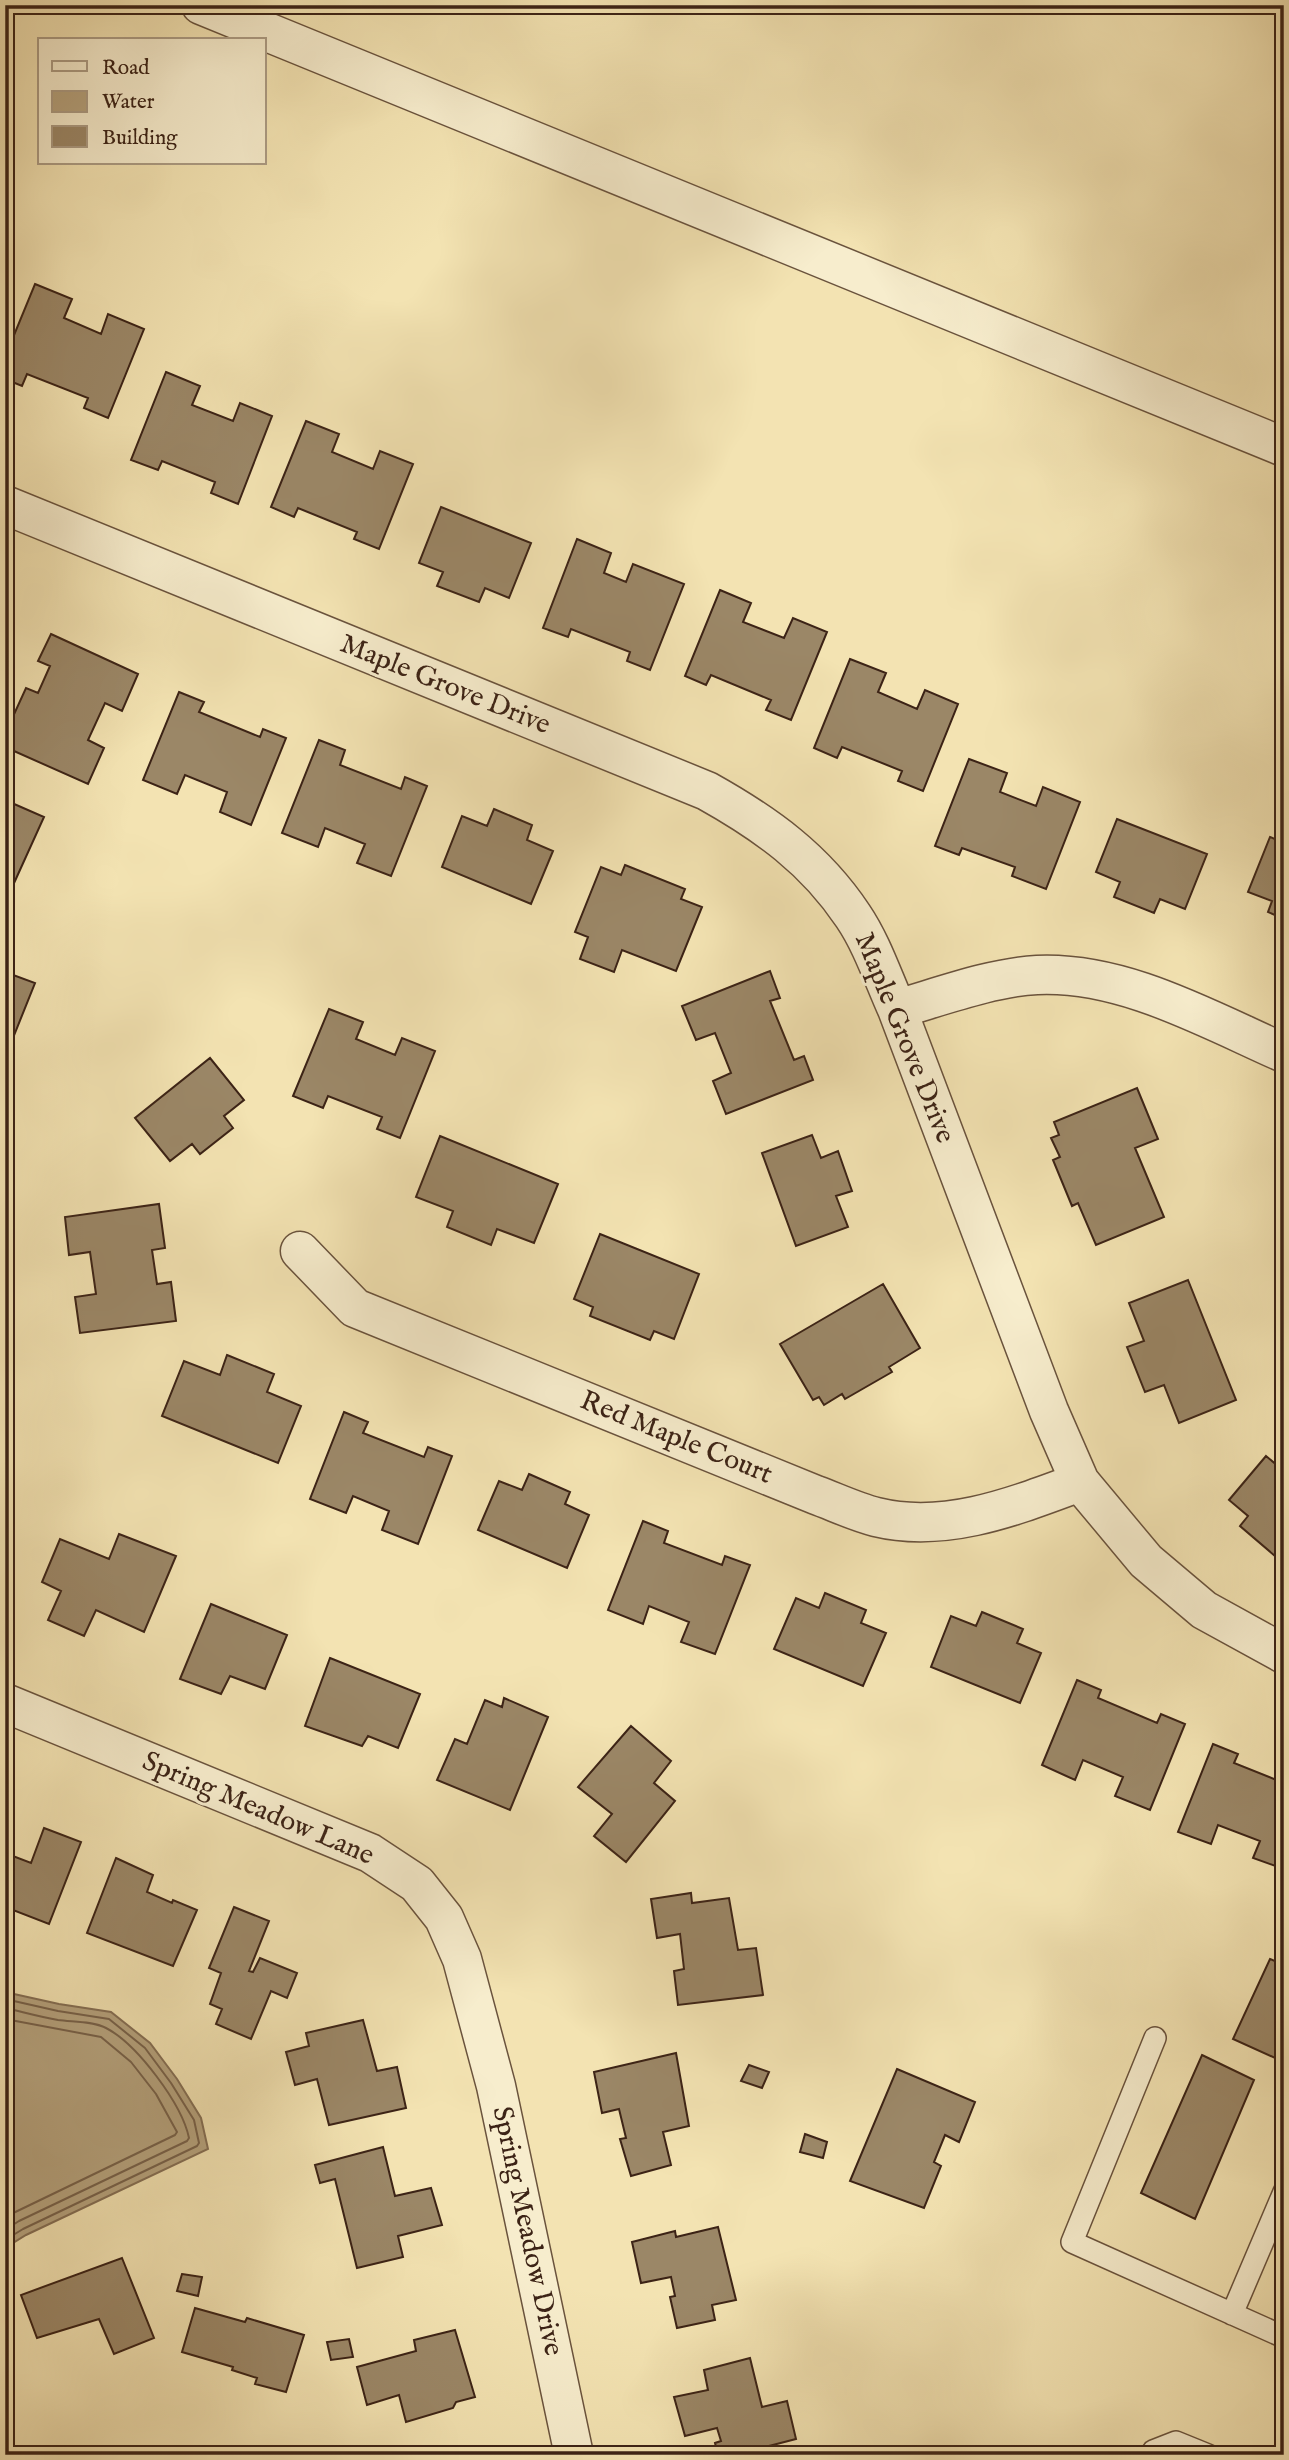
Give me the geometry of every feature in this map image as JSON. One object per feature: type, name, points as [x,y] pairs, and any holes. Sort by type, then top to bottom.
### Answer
[{"type":"street","points":[[201,5],[1281,438]]},
{"type":"street","name":"Maple Grove Drive","points":[[5,505],[707,791],[750,816],[796,850],[829,884],[854,918],[897,1009],[1049,1411],[1080,1482],[1146,1561],[1166,1578],[1204,1610],[1284,1654]]},
{"type":"street","points":[[897,1009],[971,987],[1035,975],[1084,976],[1184,1009],[1284,1054]]},
{"type":"street","name":"Red Maple Court","points":[[300,1251],[355,1308],[816,1495],[877,1517],[931,1523],[971,1517],[1013,1507],[1080,1482]]},
{"type":"street","name":"Spring Meadow Lane","points":[[5,1703],[370,1853],[416,1884],[444,1918],[477,2008]]},
{"type":"street","name":"Spring Meadow Drive","points":[[477,2008],[496,2086],[573,2455]]},
{"type":"lane","points":[[1156,2038],[1072,2242],[1284,2337]]},
{"type":"lane","points":[[1232,2314],[1284,2192]]},
{"type":"lane","points":[[1151,2455],[1153,2451],[1176,2442],[1208,2455]]},
{"type":"water","points":[[5,1992],[111,2012],[150,2043],[177,2079],[201,2118],[208,2149],[26,2235],[5,2248]]},
{"type":"building","points":[[35,284],[72,299],[64,318],[101,334],[108,314],[144,329],[108,418],[84,408],[88,398],[27,374],[22,386],[5,379],[5,357]]},
{"type":"building","points":[[166,372],[200,386],[192,405],[233,421],[240,403],[272,416],[238,504],[211,493],[215,482],[162,461],[158,470],[131,460]]},
{"type":"building","points":[[306,421],[339,434],[332,452],[373,469],[380,451],[413,464],[379,549],[354,539],[357,532],[298,508],[294,517],[271,507]]},
{"type":"building","points":[[441,507],[531,543],[509,598],[485,588],[479,602],[437,586],[443,572],[419,563]]},
{"type":"building","points":[[577,539],[611,553],[604,573],[626,582],[633,564],[684,584],[650,670],[627,661],[630,652],[571,629],[568,637],[543,628]]},
{"type":"building","points":[[720,590],[751,603],[743,622],[784,638],[793,618],[827,632],[791,720],[766,710],[771,700],[711,675],[706,685],[685,676]]},
{"type":"building","points":[[51,634],[138,674],[122,711],[105,703],[88,740],[104,748],[88,784],[5,747],[5,734],[26,688],[38,693],[50,666],[38,661]]},
{"type":"building","points":[[850,659],[886,673],[878,692],[917,709],[925,690],[958,704],[923,791],[898,781],[902,771],[842,747],[837,758],[814,748]]},
{"type":"building","points":[[179,692],[204,702],[199,712],[260,737],[263,729],[286,738],[251,825],[220,812],[227,792],[185,775],[177,794],[143,780]]},
{"type":"building","points":[[319,740],[345,750],[340,765],[401,789],[405,777],[427,786],[391,876],[357,863],[365,844],[325,828],[318,847],[282,833]]},
{"type":"building","points":[[969,759],[1007,773],[1000,792],[1036,806],[1043,787],[1080,802],[1046,889],[1012,876],[1015,867],[962,848],[959,855],[935,846]]},
{"type":"building","points":[[5,800],[44,817],[5,903]]},
{"type":"building","points":[[494,809],[532,825],[527,840],[553,851],[531,904],[442,867],[462,816],[487,826]]},
{"type":"building","points":[[1117,819],[1207,854],[1185,909],[1160,899],[1154,913],[1114,897],[1120,882],[1096,872]]},
{"type":"building","points":[[1270,837],[1284,843],[1284,919],[1268,912],[1272,901],[1248,892]]},
{"type":"building","points":[[625,865],[685,889],[681,899],[702,907],[676,971],[622,950],[614,972],[580,959],[588,937],[575,932],[601,867],[621,875]]},
{"type":"building","points":[[770,971],[780,998],[770,1001],[794,1060],[804,1056],[813,1080],[726,1114],[713,1081],[731,1073],[715,1033],[696,1040],[682,1006]]},
{"type":"building","points":[[5,972],[35,983],[5,1058]]},
{"type":"building","points":[[329,1009],[363,1022],[356,1039],[395,1055],[402,1038],[435,1051],[400,1138],[377,1129],[382,1117],[328,1096],[323,1108],[293,1096]]},
{"type":"building","points":[[210,1058],[244,1100],[224,1116],[233,1128],[200,1154],[192,1144],[170,1161],[135,1118]]},
{"type":"building","points":[[1137,1088],[1158,1139],[1135,1148],[1164,1217],[1096,1245],[1078,1203],[1072,1206],[1053,1160],[1060,1157],[1051,1138],[1059,1135],[1054,1122]]},
{"type":"building","points":[[812,1135],[821,1158],[838,1151],[852,1191],[836,1196],[848,1227],[796,1246],[762,1153]]},
{"type":"building","points":[[440,1136],[558,1184],[534,1243],[497,1229],[491,1245],[447,1227],[453,1211],[416,1197]]},
{"type":"building","points":[[159,1204],[165,1248],[152,1250],[157,1284],[171,1282],[176,1321],[80,1333],[75,1297],[96,1294],[90,1252],[69,1255],[65,1217]]},
{"type":"building","points":[[600,1234],[699,1274],[674,1339],[654,1331],[650,1340],[590,1316],[593,1307],[574,1299]]},
{"type":"building","points":[[1188,1280],[1236,1400],[1179,1423],[1164,1385],[1145,1392],[1127,1347],[1144,1341],[1129,1303]]},
{"type":"building","points":[[883,1284],[920,1348],[889,1367],[892,1372],[845,1399],[842,1394],[824,1405],[819,1397],[813,1400],[780,1344]]},
{"type":"building","points":[[227,1355],[274,1374],[267,1392],[301,1406],[278,1463],[162,1416],[184,1361],[220,1375]]},
{"type":"building","points":[[344,1412],[368,1422],[363,1433],[424,1457],[428,1447],[452,1456],[418,1544],[382,1530],[389,1511],[353,1496],[346,1513],[310,1499]]},
{"type":"building","points":[[1266,1456],[1284,1471],[1284,1545],[1275,1556],[1240,1526],[1248,1516],[1229,1500]]},
{"type":"building","points":[[529,1474],[570,1492],[565,1504],[589,1515],[567,1568],[478,1530],[499,1481],[522,1490]]},
{"type":"building","points":[[643,1521],[668,1531],[664,1543],[722,1565],[725,1556],[750,1565],[715,1654],[681,1642],[689,1622],[649,1606],[643,1624],[608,1610]]},
{"type":"building","points":[[119,1534],[176,1556],[144,1632],[96,1610],[84,1636],[48,1620],[61,1591],[42,1582],[60,1539],[109,1559]]},
{"type":"building","points":[[825,1593],[866,1610],[861,1623],[886,1633],[863,1686],[774,1649],[796,1598],[819,1608]]},
{"type":"building","points":[[211,1604],[287,1635],[265,1689],[230,1676],[221,1694],[180,1679]]},
{"type":"building","points":[[982,1612],[1023,1629],[1017,1643],[1041,1653],[1020,1703],[931,1667],[951,1616],[976,1626]]},
{"type":"building","points":[[330,1658],[420,1694],[398,1748],[368,1736],[362,1746],[305,1726]]},
{"type":"building","points":[[1077,1680],[1101,1690],[1098,1698],[1157,1723],[1161,1714],[1185,1724],[1150,1810],[1115,1796],[1123,1777],[1083,1760],[1075,1780],[1042,1765]]},
{"type":"building","points":[[504,1698],[548,1717],[510,1810],[437,1780],[455,1739],[467,1744],[485,1700],[502,1707]]},
{"type":"building","points":[[631,1726],[671,1761],[654,1783],[675,1801],[626,1862],[594,1836],[612,1814],[578,1787]]},
{"type":"building","points":[[1213,1744],[1238,1754],[1234,1763],[1284,1783],[1284,1869],[1253,1858],[1260,1841],[1218,1825],[1211,1844],[1178,1832]]},
{"type":"building","points":[[44,1828],[81,1842],[49,1924],[8,1908],[5,1917],[5,1853],[31,1863]]},
{"type":"building","points":[[116,1858],[153,1875],[147,1892],[197,1910],[173,1966],[87,1933]]},
{"type":"building","points":[[691,1893],[692,1903],[729,1898],[738,1950],[756,1948],[763,1995],[678,2005],[674,1971],[684,1969],[680,1934],[657,1938],[651,1899]]},
{"type":"building","points":[[234,1907],[269,1921],[249,1971],[253,1972],[260,1958],[297,1973],[287,1998],[271,1991],[251,2039],[216,2024],[222,2009],[210,2004],[221,1973],[209,1968]]},
{"type":"building","points":[[1270,1959],[1284,1965],[1284,2062],[1233,2039]]},
{"type":"building","points":[[363,2020],[377,2071],[397,2067],[406,2108],[329,2125],[317,2079],[295,2085],[286,2052],[309,2046],[306,2033]]},
{"type":"building","points":[[676,2053],[689,2126],[663,2132],[671,2165],[631,2176],[620,2139],[626,2138],[619,2109],[602,2113],[594,2072]]},
{"type":"building","points":[[1202,2055],[1254,2080],[1195,2219],[1141,2193]]},
{"type":"building","points":[[749,2065],[769,2072],[762,2088],[741,2081]]},
{"type":"building","points":[[897,2069],[975,2102],[959,2142],[945,2135],[934,2162],[941,2166],[924,2208],[850,2181]]},
{"type":"building","points":[[805,2134],[827,2142],[823,2158],[800,2152]]},
{"type":"building","points":[[383,2147],[395,2196],[431,2188],[442,2225],[398,2236],[403,2257],[357,2268],[335,2179],[320,2183],[315,2165]]},
{"type":"building","points":[[718,2227],[736,2300],[712,2305],[715,2320],[677,2328],[670,2297],[675,2296],[671,2277],[641,2283],[632,2242],[675,2231],[676,2237]]},
{"type":"building","points":[[122,2258],[154,2338],[114,2354],[99,2319],[37,2338],[21,2295]]},
{"type":"building","points":[[182,2274],[202,2277],[198,2296],[177,2291]]},
{"type":"building","points":[[195,2308],[245,2322],[247,2318],[304,2335],[286,2392],[255,2384],[257,2378],[232,2370],[233,2367],[182,2352]]},
{"type":"building","points":[[455,2330],[475,2397],[456,2402],[453,2408],[406,2422],[399,2395],[367,2405],[357,2367],[416,2351],[414,2340]]},
{"type":"building","points":[[349,2339],[353,2357],[331,2360],[327,2342]]},
{"type":"building","points":[[750,2358],[762,2407],[787,2401],[796,2439],[769,2446],[772,2455],[718,2455],[715,2443],[721,2441],[717,2428],[685,2436],[674,2397],[708,2390],[704,2370]]}]
